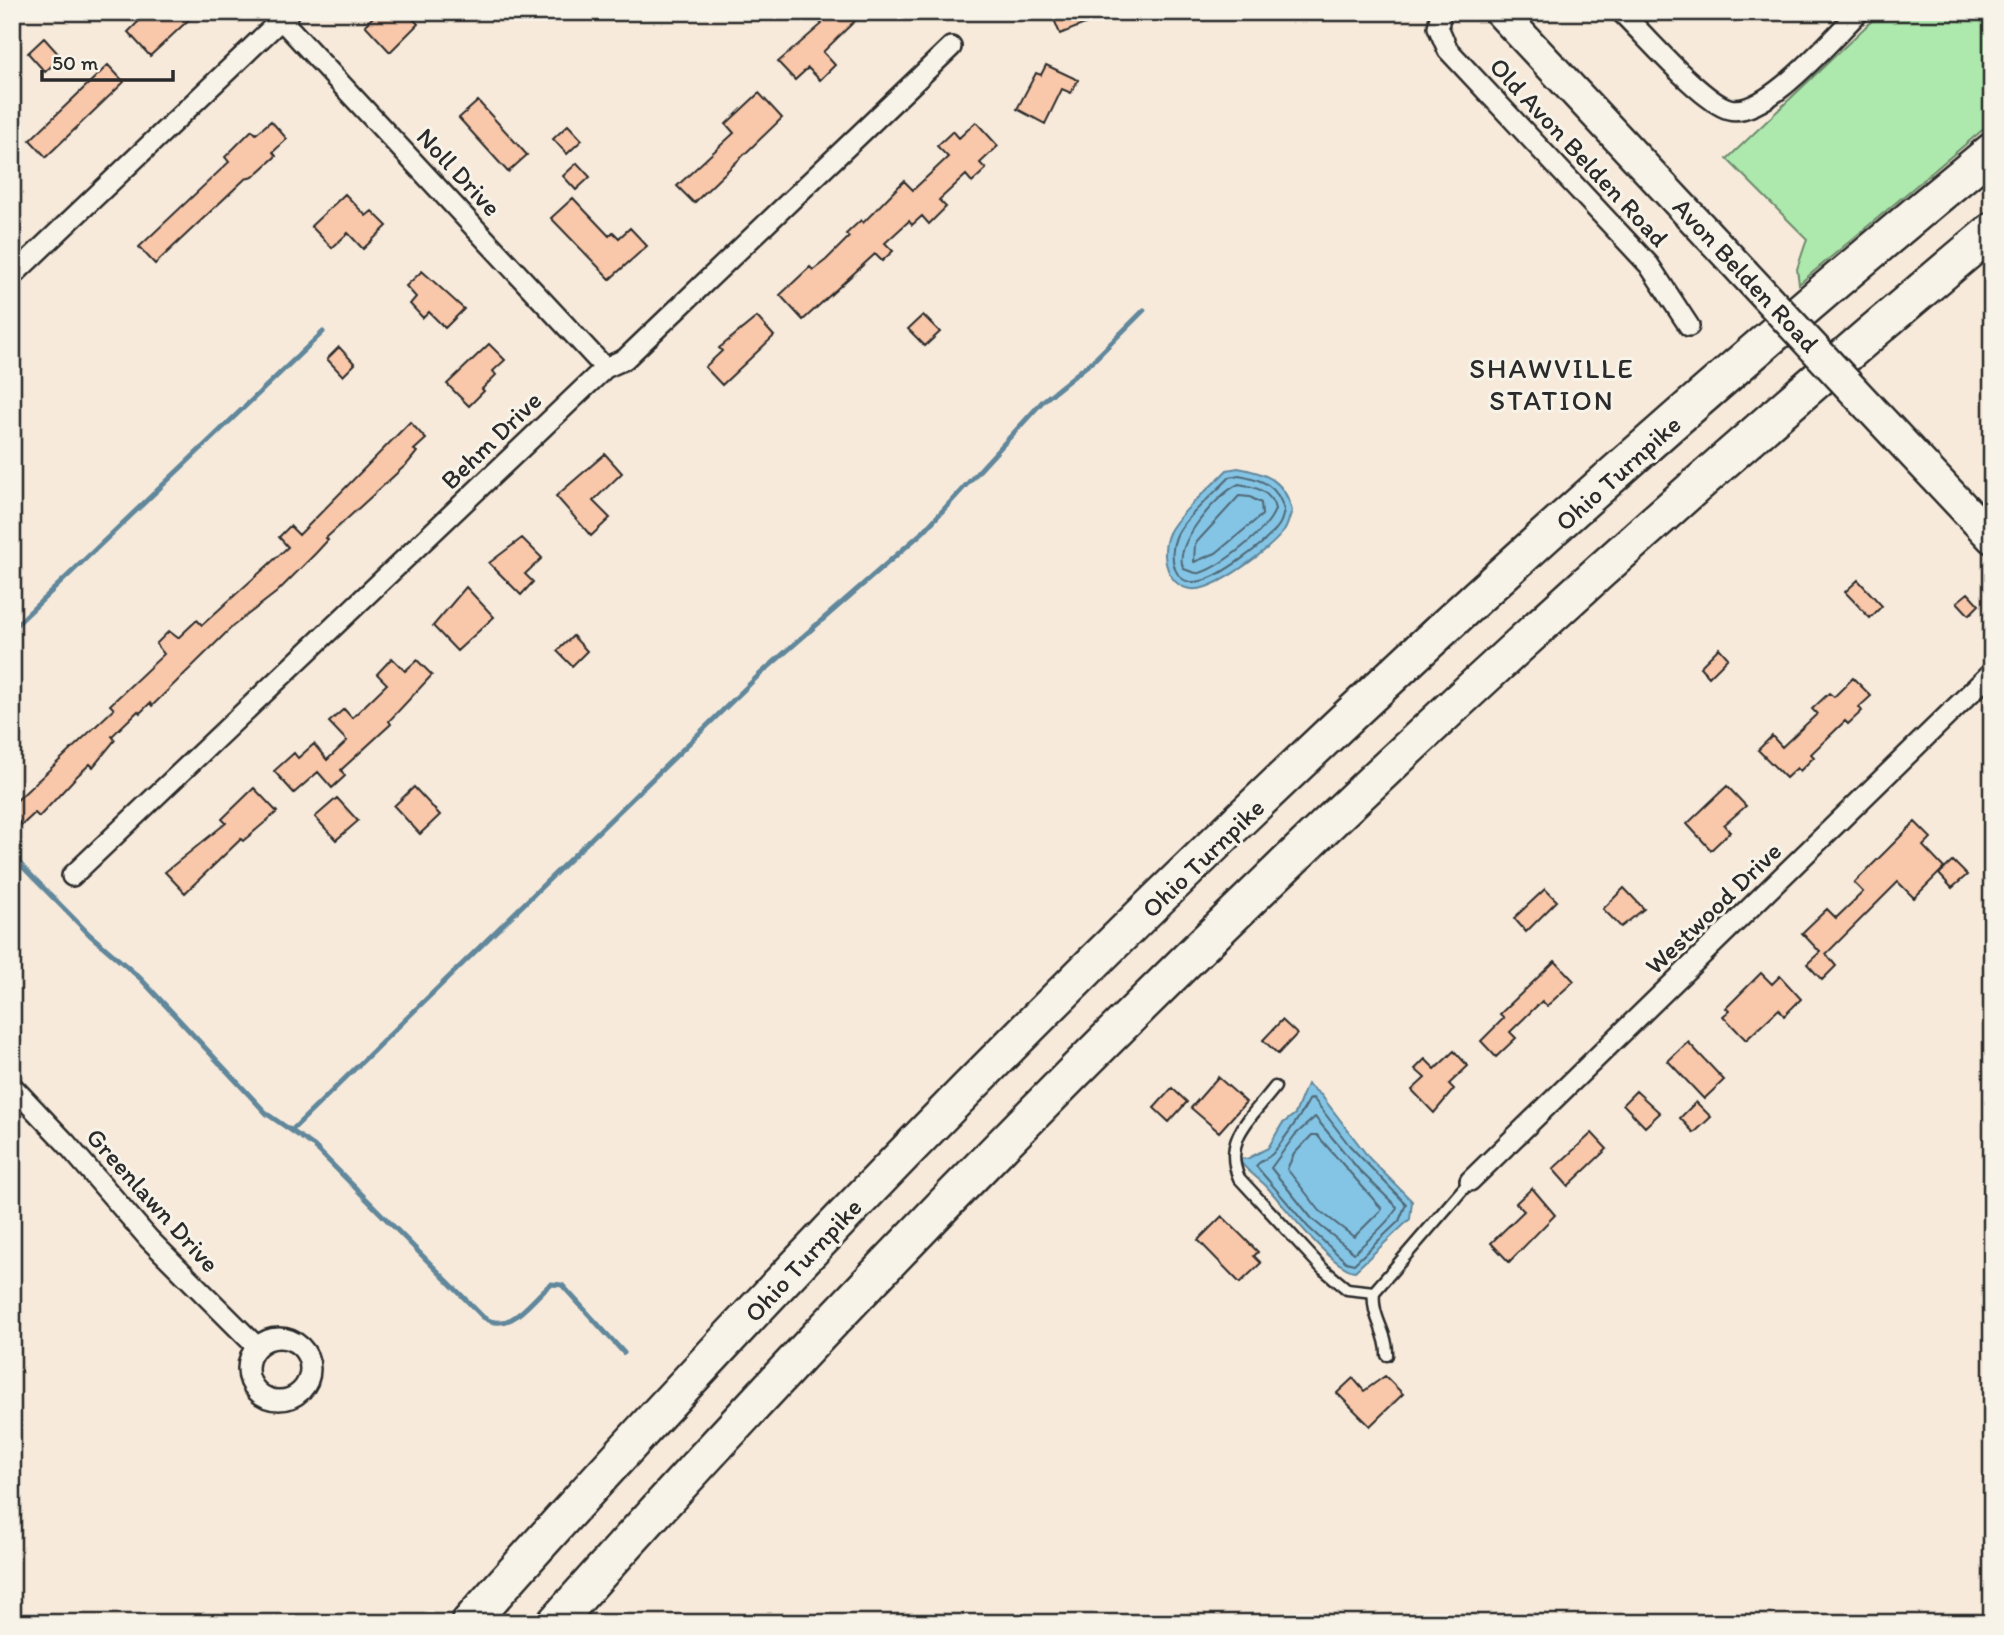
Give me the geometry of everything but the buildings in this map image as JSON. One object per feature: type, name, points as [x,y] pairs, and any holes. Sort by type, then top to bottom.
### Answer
[{"type":"highway","name":"Ohio Turnpike","points":[[469,1623],[607,1469],[930,1127],[1155,903],[1354,713],[1546,537],[1776,332],[1992,151]]},
{"type":"highway","points":[[555,1623],[788,1367],[1180,966],[1462,697],[1857,344],[1992,230]]},
{"type":"main road","name":"Avon Belden Road","points":[[1500,12],[1992,538]]},
{"type":"street","name":"Old Avon Belden Road","points":[[1441,12],[1438,27],[1448,50],[1649,265],[1689,326]]},
{"type":"street","points":[[1621,12],[1710,100],[1736,111],[1758,105],[1777,91],[1859,12]]},
{"type":"street","points":[[12,276],[281,15]]},
{"type":"street","name":"Noll Drive","points":[[281,15],[605,368]]},
{"type":"street","name":"Behm Drive","points":[[72,876],[605,368],[625,359],[951,47]]},
{"type":"street","name":"Westwood Drive","points":[[1470,1181],[1992,672]]},
{"type":"street","name":"Greenlawn Drive","points":[[12,1086],[66,1143],[149,1239],[257,1347]]},
{"type":"lane","points":[[1275,1087],[1234,1140],[1231,1160],[1238,1178],[1323,1269],[1347,1289],[1374,1292]]},
{"type":"lane","points":[[1387,1354],[1387,1343],[1375,1320],[1374,1292],[1470,1181]]},
{"type":"green space","points":[[1881,12],[1992,12],[1992,122],[1799,284],[1797,269],[1807,239],[1727,159]]},
{"type":"water","points":[[1238,468],[1266,476],[1285,492],[1292,511],[1287,527],[1269,547],[1226,578],[1206,587],[1184,587],[1170,575],[1166,565],[1169,533],[1187,509],[1227,470]]},
{"type":"water","points":[[1307,1084],[1321,1095],[1370,1159],[1412,1201],[1410,1219],[1355,1271],[1334,1260],[1322,1249],[1238,1158],[1247,1159],[1268,1148],[1282,1124],[1295,1114]]},
{"type":"waterway","points":[[292,1130],[758,676],[924,531],[1043,401],[1094,360],[1144,310]]},
{"type":"waterway","points":[[12,629],[323,332]]},
{"type":"waterway","points":[[12,856],[90,935],[140,978],[267,1114],[314,1146],[483,1317],[493,1322],[511,1319],[520,1314],[551,1284],[562,1285],[624,1353]]},
{"type":"district","name":"SHAWVILLE STATION","points":[[1552,384]]}]
